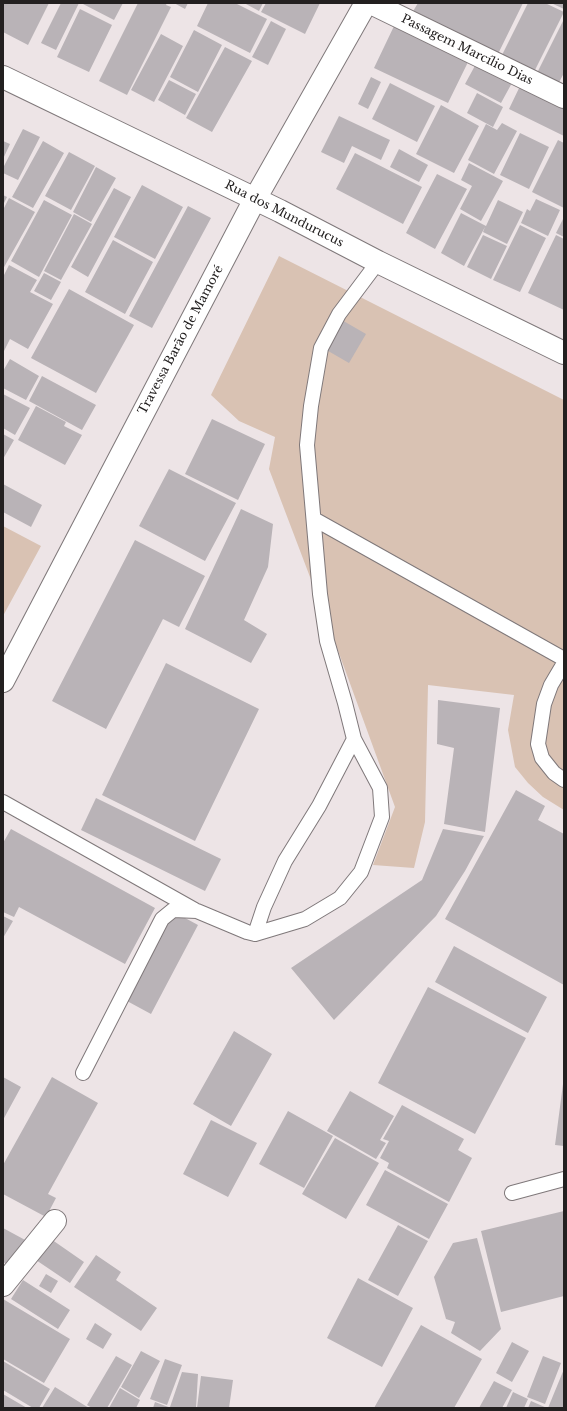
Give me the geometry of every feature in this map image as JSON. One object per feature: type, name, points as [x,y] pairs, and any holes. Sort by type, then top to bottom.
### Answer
[{"type":"street","name":"Travessa Barão de Mamoré","points":[[3,681],[255,200],[366,3]]},
{"type":"street","name":"Passagem Marcílio Dias","points":[[371,3],[564,97]]},
{"type":"street","name":"Rua dos Mundurucus","points":[[3,77],[564,353]]},
{"type":"street","points":[[3,1285],[55,1222]]},
{"type":"lane","points":[[3,802],[197,911],[255,934],[305,920],[340,898],[361,872],[382,817],[380,788],[354,739],[327,642],[320,594],[307,446],[311,406],[321,348],[339,314],[378,262]]},
{"type":"lane","points":[[314,519],[564,659]]},
{"type":"lane","points":[[564,664],[552,685],[544,704],[538,744],[542,758],[554,773],[564,780]]},
{"type":"lane","points":[[255,934],[264,907],[285,861],[319,806],[354,739]]},
{"type":"lane","points":[[83,1073],[162,919],[172,910],[197,911]]},
{"type":"lane","points":[[512,1193],[564,1179]]},
{"type":"shaded area","points":[[279,256],[564,400],[564,810],[543,797],[528,783],[515,767],[508,730],[514,695],[428,685],[425,822],[414,868],[373,865],[395,807],[340,656],[269,469],[275,437],[239,421],[211,395]]},
{"type":"shaded area","points":[[3,526],[41,546],[3,616]]},
{"type":"building","points":[[3,3],[49,3],[28,45],[3,32]]},
{"type":"building","points":[[61,3],[79,3],[56,50],[41,43]]},
{"type":"building","points":[[123,3],[114,20],[83,4]]},
{"type":"building","points":[[138,3],[167,3],[166,5],[171,7],[127,95],[99,81]]},
{"type":"building","points":[[174,3],[188,3],[185,9]]},
{"type":"building","points":[[208,3],[235,3],[267,19],[250,53],[197,26]]},
{"type":"building","points":[[244,3],[263,3],[259,11]]},
{"type":"building","points":[[266,3],[320,3],[305,34],[261,12]]},
{"type":"building","points":[[418,3],[523,3],[497,56],[412,13]]},
{"type":"building","points":[[528,3],[545,3],[564,12],[534,72],[502,55]]},
{"type":"building","points":[[551,3],[564,3],[564,9]]},
{"type":"building","points":[[80,9],[112,25],[89,72],[57,57]]},
{"type":"building","points":[[564,19],[564,73],[556,88],[535,77]]},
{"type":"building","points":[[271,21],[286,29],[268,65],[252,57]]},
{"type":"building","points":[[395,24],[469,60],[448,103],[374,68]]},
{"type":"building","points":[[194,30],[222,45],[198,92],[170,77]]},
{"type":"building","points":[[161,34],[183,46],[154,102],[131,90]]},
{"type":"building","points":[[225,47],[252,61],[212,132],[186,118]]},
{"type":"building","points":[[477,62],[513,81],[501,103],[465,84]]},
{"type":"building","points":[[371,77],[381,82],[368,109],[358,104]]},
{"type":"building","points":[[169,80],[196,94],[185,115],[158,100]]},
{"type":"building","points":[[390,83],[435,106],[417,142],[372,119]]},
{"type":"building","points":[[521,84],[564,105],[564,136],[509,109]]},
{"type":"building","points":[[477,93],[503,107],[493,127],[467,113]]},
{"type":"building","points":[[441,105],[479,126],[454,173],[416,154]]},
{"type":"building","points":[[339,116],[390,140],[381,160],[352,146],[344,163],[321,152]]},
{"type":"building","points":[[502,123],[517,131],[494,174],[468,160],[486,124],[497,130]]},
{"type":"building","points":[[23,129],[40,137],[18,180],[3,173],[3,168]]},
{"type":"building","points":[[520,133],[549,147],[529,189],[500,175]]},
{"type":"building","points":[[558,140],[564,143],[564,208],[532,192]]},
{"type":"building","points":[[3,141],[10,144],[3,159]]},
{"type":"building","points":[[43,141],[64,153],[33,208],[12,197]]},
{"type":"building","points":[[399,149],[428,165],[419,182],[390,167]]},
{"type":"building","points":[[69,152],[95,166],[71,210],[45,196]]},
{"type":"building","points":[[355,153],[422,187],[403,224],[336,189]]},
{"type":"building","points":[[469,163],[503,181],[481,221],[460,209],[472,186],[461,180]]},
{"type":"building","points":[[96,167],[116,178],[91,222],[73,212]]},
{"type":"building","points":[[437,174],[467,189],[435,249],[406,233]]},
{"type":"building","points":[[142,185],[183,207],[155,259],[114,237]]},
{"type":"building","points":[[114,188],[131,197],[88,277],[71,267]]},
{"type":"building","points":[[3,195],[7,197],[3,205]]},
{"type":"building","points":[[9,198],[35,212],[3,269],[3,210]]},
{"type":"building","points":[[536,199],[560,210],[548,236],[521,223],[527,209],[530,211]]},
{"type":"building","points":[[44,200],[72,215],[39,277],[11,261]]},
{"type":"building","points":[[498,200],[523,212],[507,244],[483,232],[485,227],[464,266],[441,253],[461,213],[486,226]]},
{"type":"building","points":[[188,206],[211,218],[152,328],[129,316]]},
{"type":"building","points":[[74,214],[92,224],[61,280],[44,271]]},
{"type":"building","points":[[564,217],[564,237],[556,233]]},
{"type":"building","points":[[520,225],[546,238],[520,292],[493,280]]},
{"type":"building","points":[[483,235],[507,246],[491,279],[467,267]]},
{"type":"building","points":[[556,235],[564,239],[564,310],[528,293]]},
{"type":"building","points":[[113,240],[153,262],[125,314],[85,292]]},
{"type":"building","points":[[9,265],[37,280],[30,292],[53,304],[28,349],[10,339],[3,353],[3,277]]},
{"type":"building","points":[[44,273],[61,282],[51,300],[34,291]]},
{"type":"building","points":[[69,289],[134,325],[96,393],[31,358]]},
{"type":"building","points":[[340,319],[366,334],[349,363],[323,348]]},
{"type":"building","points":[[10,359],[39,376],[26,400],[3,388],[3,371]]},
{"type":"building","points":[[42,376],[96,405],[82,430],[29,401]]},
{"type":"building","points":[[3,394],[30,408],[15,435],[3,428]]},
{"type":"building","points":[[36,406],[66,422],[64,426],[82,435],[65,465],[18,440]]},
{"type":"building","points":[[212,419],[265,444],[238,500],[185,474]]},
{"type":"building","points":[[3,434],[14,440],[3,459]]},
{"type":"building","points":[[169,469],[236,503],[205,561],[139,526]]},
{"type":"building","points":[[3,484],[42,505],[31,527],[3,512]]},
{"type":"building","points":[[241,509],[273,524],[268,567],[244,620],[267,634],[251,663],[185,629]]},
{"type":"building","points":[[135,540],[205,576],[179,627],[163,619],[106,729],[52,701]]},
{"type":"building","points":[[166,663],[259,709],[195,841],[102,795]]},
{"type":"building","points":[[438,700],[500,708],[485,832],[444,824],[454,748],[437,744]]},
{"type":"building","points":[[516,790],[545,806],[538,820],[564,834],[564,985],[445,919]]},
{"type":"building","points":[[96,798],[221,859],[205,891],[81,830]]},
{"type":"building","points":[[11,829],[155,908],[125,964],[19,907],[14,917],[3,912],[3,843]]},
{"type":"building","points":[[443,829],[484,836],[465,871],[436,916],[334,1020],[291,968],[422,880]]},
{"type":"building","points":[[174,912],[198,925],[151,1014],[127,1001]]},
{"type":"building","points":[[3,916],[13,921],[3,938]]},
{"type":"building","points":[[454,946],[547,997],[528,1033],[435,982]]},
{"type":"building","points":[[428,987],[526,1038],[475,1134],[378,1083]]},
{"type":"building","points":[[234,1031],[272,1054],[231,1126],[193,1104]]},
{"type":"building","points":[[3,1077],[21,1087],[3,1120]]},
{"type":"building","points":[[52,1077],[98,1103],[48,1194],[56,1198],[46,1217],[3,1194],[3,1165]]},
{"type":"building","points":[[564,1084],[564,1146],[555,1145]]},
{"type":"building","points":[[350,1091],[394,1116],[380,1140],[386,1143],[376,1159],[327,1131]]},
{"type":"building","points":[[402,1105],[464,1139],[458,1150],[472,1158],[449,1202],[387,1168],[389,1163],[380,1158],[389,1141],[383,1139]]},
{"type":"building","points":[[288,1111],[333,1136],[304,1188],[259,1164]]},
{"type":"building","points":[[211,1120],[257,1143],[228,1197],[183,1174]]},
{"type":"building","points":[[335,1138],[379,1163],[346,1219],[302,1194]]},
{"type":"building","points":[[385,1170],[448,1204],[429,1239],[366,1205]]},
{"type":"building","points":[[564,1211],[564,1296],[501,1312],[481,1231]]},
{"type":"building","points":[[398,1225],[428,1241],[398,1296],[368,1280]]},
{"type":"building","points":[[3,1228],[27,1241],[13,1267],[3,1262]]},
{"type":"building","points":[[48,1237],[84,1262],[70,1283],[33,1258]]},
{"type":"building","points":[[477,1238],[501,1329],[480,1351],[451,1333],[455,1322],[446,1319],[434,1277],[453,1243]]},
{"type":"building","points":[[96,1255],[121,1272],[116,1280],[157,1308],[141,1331],[74,1287]]},
{"type":"building","points":[[46,1274],[58,1281],[51,1293],[39,1286]]},
{"type":"building","points":[[358,1278],[413,1308],[382,1367],[327,1338]]},
{"type":"building","points":[[23,1280],[70,1310],[58,1329],[11,1299]]},
{"type":"building","points":[[3,1299],[70,1339],[44,1383],[3,1359]]},
{"type":"building","points":[[95,1323],[112,1334],[103,1349],[86,1339]]},
{"type":"building","points":[[421,1325],[482,1359],[454,1408],[374,1408]]},
{"type":"building","points":[[512,1342],[529,1351],[512,1382],[496,1373]]},
{"type":"building","points":[[141,1351],[160,1361],[139,1398],[121,1387]]},
{"type":"building","points":[[116,1356],[132,1365],[107,1408],[92,1408],[87,1405]]},
{"type":"building","points":[[543,1356],[561,1363],[545,1404],[527,1397]]},
{"type":"building","points":[[165,1359],[182,1365],[167,1405],[150,1399]]},
{"type":"building","points":[[3,1361],[50,1389],[39,1408],[33,1408],[3,1390]]},
{"type":"building","points":[[564,1369],[564,1408],[548,1408]]},
{"type":"building","points":[[182,1372],[198,1374],[196,1408],[170,1407]]},
{"type":"building","points":[[201,1376],[233,1380],[229,1408],[197,1408]]},
{"type":"building","points":[[494,1381],[512,1390],[502,1408],[479,1408]]},
{"type":"building","points":[[55,1387],[89,1408],[42,1408]]},
{"type":"building","points":[[120,1388],[140,1400],[136,1408],[109,1408]]},
{"type":"building","points":[[513,1392],[528,1399],[524,1408],[506,1408]]},
{"type":"building","points":[[3,1394],[27,1408],[3,1408]]},
{"type":"building","points":[[531,1401],[547,1408],[528,1408]]},
{"type":"building","points":[[155,1402],[171,1408],[153,1408]]}]
